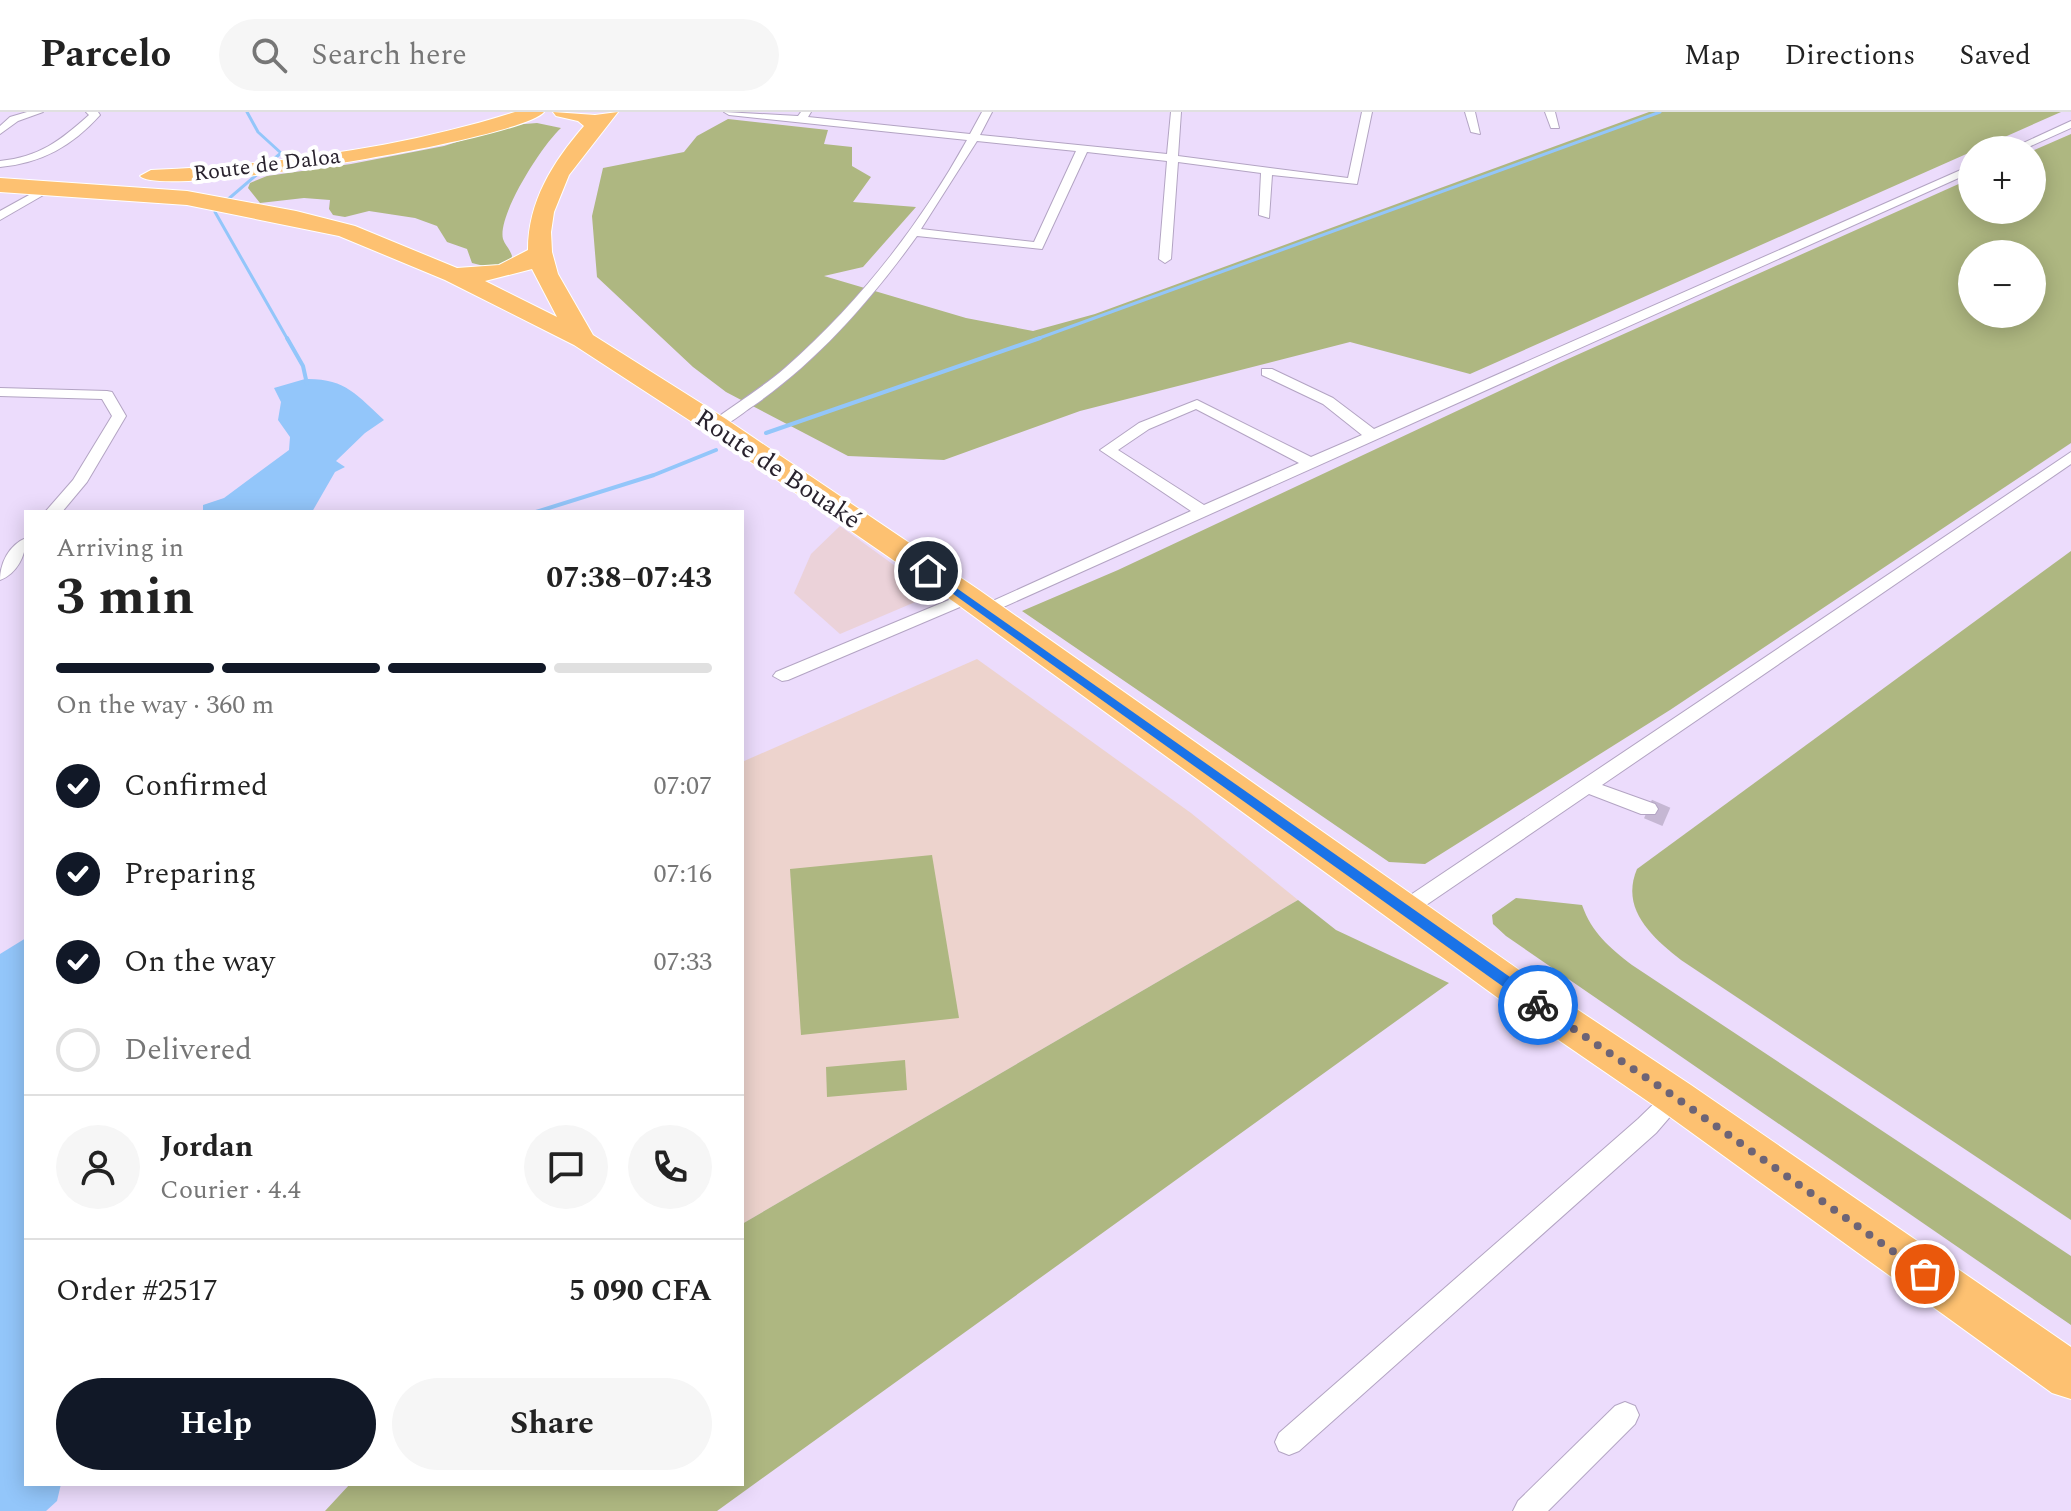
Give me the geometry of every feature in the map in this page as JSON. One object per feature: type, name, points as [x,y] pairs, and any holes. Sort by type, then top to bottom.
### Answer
[{"type":"highway","points":[[453,275],[513,269],[532,260],[540,252],[549,196],[560,171],[602,119],[563,112]]},
{"type":"highway","name":"Route de Daloa","points":[[0,185],[178,176],[265,168],[398,147],[536,113]]},
{"type":"highway","name":"Route de Daloa","points":[[0,178],[58,182]]},
{"type":"highway","points":[[58,182],[187,198],[296,218],[347,231],[453,275],[583,340]]},
{"type":"highway","name":"Route de Bouaké","points":[[540,252],[554,287],[583,340],[716,425],[976,603],[1524,995],[1675,1097],[2071,1376]]},
{"type":"street","points":[[0,131],[14,119],[38,112]]},
{"type":"street","points":[[0,164],[29,162],[46,156],[95,115],[91,112]]},
{"type":"street","points":[[729,112],[803,116],[973,139],[1172,158],[1353,182],[1367,112]]},
{"type":"street","points":[[716,425],[788,372],[840,323],[913,232],[987,112]]},
{"type":"street","points":[[1165,259],[1176,112]]},
{"type":"street","points":[[1470,112],[1476,132]]},
{"type":"street","points":[[1550,112],[1555,126]]},
{"type":"street","points":[[2044,136],[2071,124]]},
{"type":"street","points":[[913,232],[1038,246],[1083,149]]},
{"type":"street","points":[[1265,215],[1267,171]]},
{"type":"street","points":[[782,676],[976,603],[1203,511],[1958,174]]},
{"type":"street","points":[[0,216],[58,182]]},
{"type":"street","points":[[1267,372],[1328,401],[1372,435]]},
{"type":"street","points":[[0,392],[107,395],[119,416],[79,482],[55,510]]},
{"type":"street","points":[[1203,511],[1108,450],[1144,426],[1197,404],[1309,462]]},
{"type":"street","points":[[1405,909],[2071,457]]},
{"type":"street","points":[[0,575],[15,550]]},
{"type":"street","points":[[1587,786],[1648,809]]},
{"type":"street","points":[[1289,1442],[1467,1288],[1647,1126],[1675,1097]]},
{"type":"street","points":[[1528,1511],[1625,1415]]},
{"type":"shaded area","points":[[840,526],[934,594],[840,634],[794,593],[811,554]]},
{"type":"shaded area","points":[[977,659],[1191,813],[1298,900],[744,1223],[744,761]]},
{"type":"green space","points":[[1649,112],[2061,112],[2007,136],[1958,136],[1958,158],[1470,374],[1350,342],[1080,411],[944,460],[848,456],[726,392],[693,367],[597,277],[592,216],[603,168],[684,152],[697,136],[728,119],[828,130],[824,144],[852,147],[852,166],[871,177],[853,202],[916,207],[863,267],[824,276],[966,318],[1033,331],[1095,314]]},
{"type":"green space","points":[[537,123],[561,128],[533,164],[514,198],[503,228],[503,239],[512,256],[510,265],[496,269],[472,263],[467,249],[447,242],[437,226],[415,218],[369,211],[345,217],[333,215],[329,209],[330,200],[304,198],[260,203],[248,188],[250,183],[267,176],[444,146],[512,125]]},
{"type":"green space","points":[[2071,134],[2071,443],[1670,710],[1425,864],[1389,862],[1022,611],[1118,570],[1559,363],[1958,184],[1958,224],[2046,224],[2046,145]]},
{"type":"green space","points":[[2071,551],[2071,1220],[1681,960],[1642,921],[1633,897],[1633,883],[1637,869]]},
{"type":"green space","points":[[932,855],[959,1018],[801,1035],[790,869]]},
{"type":"green space","points":[[1516,898],[1582,905],[1602,939],[1632,965],[2071,1256],[2071,1325],[1506,936],[1493,924],[1492,915]]},
{"type":"green space","points":[[1298,900],[1336,930],[1449,983],[717,1511],[325,1511],[348,1486],[744,1486],[744,1223]]},
{"type":"green space","points":[[905,1060],[907,1090],[827,1097],[826,1067]]},
{"type":"water","points":[[305,379],[330,381],[358,396],[384,420],[365,433],[336,461],[345,467],[335,472],[313,510],[203,510],[203,505],[224,498],[289,450],[290,437],[278,420],[281,402],[274,388]]},
{"type":"water","points":[[24,939],[24,1486],[61,1486],[57,1501],[46,1511],[0,1511],[0,954]]},
{"type":"waterway","points":[[247,112],[258,132],[281,153],[268,164]]},
{"type":"waterway","points":[[1034,340],[1660,112]]},
{"type":"waterway","points":[[226,201],[261,171]]},
{"type":"waterway","points":[[219,208],[215,212],[288,340]]},
{"type":"waterway","points":[[287,338],[303,366],[307,384]]},
{"type":"waterway","points":[[766,433],[1040,338]]},
{"type":"waterway","points":[[542,510],[654,475],[716,450]]},
{"type":"tunnel","points":[[1648,809],[1669,818]]},
{"type":"way so far","points":[[1538,1005],[1675,1097],[1925,1274]]},
{"type":"route","points":[[928,571],[1538,1005]]}]
